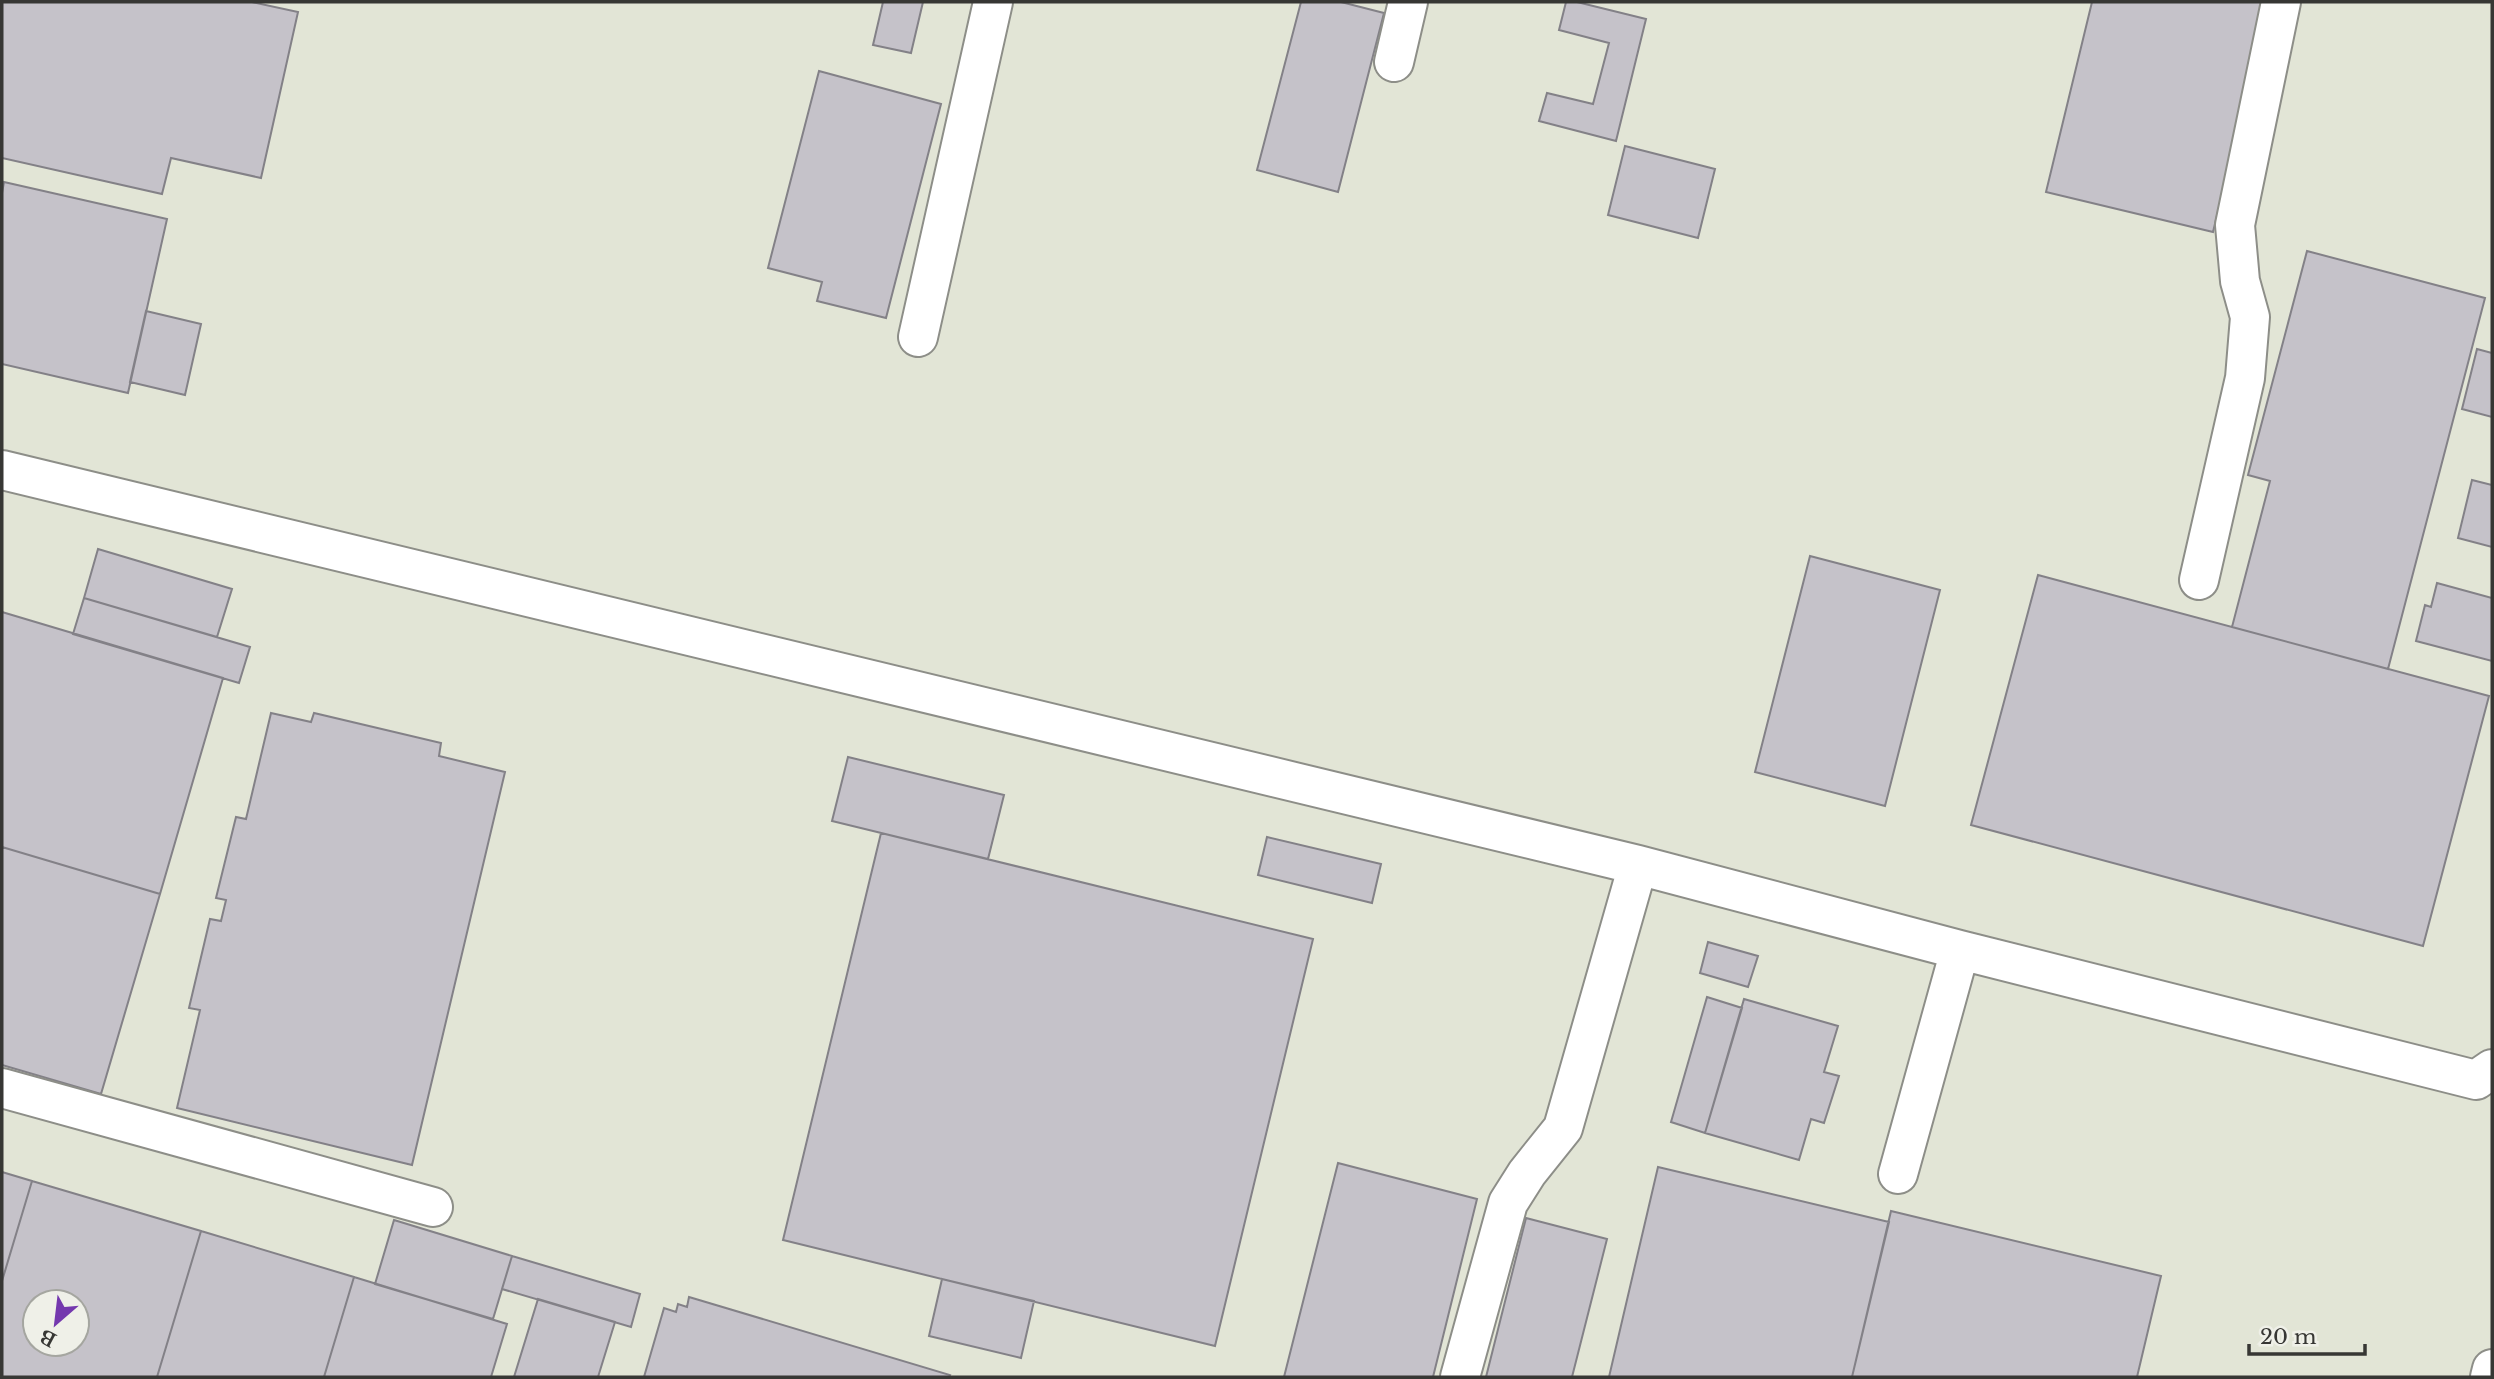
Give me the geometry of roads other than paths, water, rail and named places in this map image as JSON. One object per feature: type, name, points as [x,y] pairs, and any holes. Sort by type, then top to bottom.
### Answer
[{"type":"lane","points":[[918,337],[993,2]]},
{"type":"lane","points":[[1394,62],[1408,2]]},
{"type":"lane","points":[[2199,580],[2245,378],[2250,317],[2240,281],[2235,225],[2281,2]]},
{"type":"lane","points":[[2,470],[1637,865],[1960,950],[2476,1080],[2492,1069]]},
{"type":"lane","points":[[1460,1377],[1508,1203],[1527,1172],[1563,1129],[1637,865]]},
{"type":"lane","points":[[1898,1174],[1960,950]]},
{"type":"lane","points":[[2,1088],[433,1208]]},
{"type":"lane","points":[[2490,1377],[2492,1368]]}]
